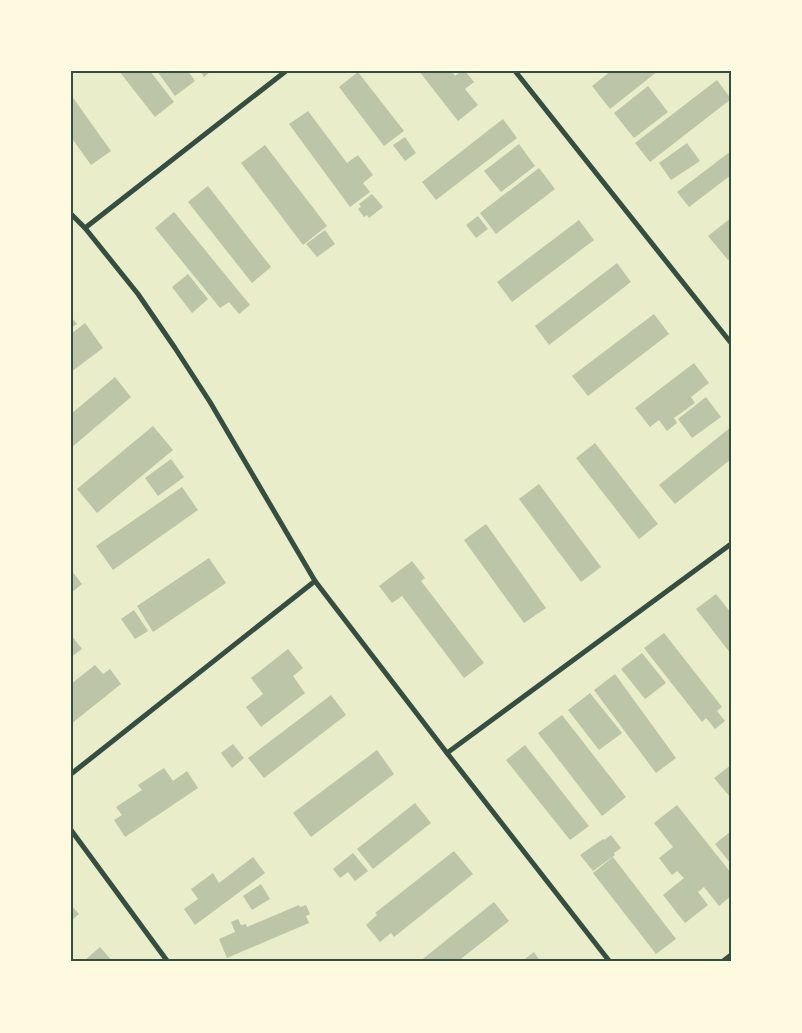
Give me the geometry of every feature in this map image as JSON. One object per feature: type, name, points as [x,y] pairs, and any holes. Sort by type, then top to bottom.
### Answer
[{"type":"street","points":[[85,228],[286,71]]},
{"type":"street","points":[[515,71],[731,343]]},
{"type":"street","points":[[71,214],[85,228],[138,294],[210,402],[315,581],[447,754],[610,962]]},
{"type":"street","points":[[447,754],[731,544]]},
{"type":"street","points":[[71,774],[315,581]]},
{"type":"street","points":[[71,830],[168,962]]},
{"type":"street","points":[[722,962],[731,955]]},
{"type":"building","points":[[119,71],[150,71],[174,102],[155,117]]},
{"type":"building","points":[[157,71],[188,71],[195,81],[175,96]]},
{"type":"building","points":[[200,71],[211,71],[204,77]]},
{"type":"building","points":[[419,71],[452,71],[455,76],[461,71],[465,71],[474,82],[465,89],[478,105],[458,121]]},
{"type":"building","points":[[611,71],[658,71],[610,109],[592,86]]},
{"type":"building","points":[[358,72],[404,131],[384,146],[339,87]]},
{"type":"building","points":[[717,80],[731,99],[650,162],[635,143]]},
{"type":"building","points":[[648,86],[668,112],[634,138],[614,113]]},
{"type":"building","points":[[71,95],[111,151],[91,165],[71,137]]},
{"type":"building","points":[[308,111],[347,163],[358,155],[373,175],[363,183],[370,192],[350,207],[289,124]]},
{"type":"building","points":[[503,119],[517,138],[436,200],[422,182]]},
{"type":"building","points":[[405,137],[416,153],[405,161],[393,145]]},
{"type":"building","points":[[687,143],[700,161],[671,180],[659,163]]},
{"type":"building","points":[[519,144],[535,166],[501,192],[484,171]]},
{"type":"building","points":[[265,145],[327,226],[303,245],[241,163]]},
{"type":"building","points":[[731,151],[731,175],[689,207],[677,192]]},
{"type":"building","points":[[539,168],[555,189],[496,234],[480,213]]},
{"type":"building","points":[[208,186],[271,267],[252,283],[188,202]]},
{"type":"building","points":[[372,194],[383,207],[369,218],[367,215],[364,217],[358,209],[361,207],[359,204]]},
{"type":"building","points":[[174,212],[250,305],[239,314],[229,302],[220,308],[155,228]]},
{"type":"building","points":[[478,216],[488,229],[476,238],[466,225]]},
{"type":"building","points":[[731,218],[731,258],[728,260],[708,236]]},
{"type":"building","points":[[579,220],[594,240],[512,302],[497,282]]},
{"type":"building","points":[[325,230],[335,244],[317,257],[306,244]]},
{"type":"building","points":[[617,263],[631,282],[549,345],[535,326]]},
{"type":"building","points":[[188,274],[208,299],[192,313],[172,287]]},
{"type":"building","points":[[654,314],[669,334],[588,396],[572,376]]},
{"type":"building","points":[[71,317],[77,324],[71,328]]},
{"type":"building","points":[[85,323],[103,348],[71,372],[71,334]]},
{"type":"building","points":[[694,363],[709,383],[691,397],[695,403],[674,418],[677,423],[667,431],[659,420],[650,427],[635,408]]},
{"type":"building","points":[[115,377],[131,397],[71,448],[71,414]]},
{"type":"building","points":[[706,397],[721,417],[692,438],[678,419]]},
{"type":"building","points":[[153,426],[173,450],[97,513],[77,489]]},
{"type":"building","points":[[731,427],[731,459],[675,504],[659,485]]},
{"type":"building","points":[[595,443],[658,524],[639,539],[576,458]]},
{"type":"building","points":[[171,459],[184,477],[158,496],[145,478]]},
{"type":"building","points":[[539,484],[601,567],[581,582],[519,499]]},
{"type":"building","points":[[182,487],[198,510],[113,570],[96,546]]},
{"type":"building","points":[[486,524],[546,608],[524,623],[464,540]]},
{"type":"building","points":[[209,558],[226,583],[153,632],[137,606]]},
{"type":"building","points":[[412,561],[425,578],[421,581],[484,663],[464,678],[402,596],[392,603],[379,586]]},
{"type":"building","points":[[71,570],[82,584],[71,593]]},
{"type":"building","points":[[716,594],[731,613],[731,654],[696,609]]},
{"type":"building","points":[[134,610],[148,631],[135,639],[121,619]]},
{"type":"building","points":[[664,633],[722,707],[717,711],[725,721],[715,729],[706,718],[702,722],[644,648]]},
{"type":"building","points":[[71,635],[82,649],[71,657]]},
{"type":"building","points":[[288,649],[303,668],[293,676],[305,693],[261,727],[246,707],[263,694],[251,678]]},
{"type":"building","points":[[642,653],[666,683],[645,699],[621,669]]},
{"type":"building","points":[[95,665],[103,674],[110,669],[121,684],[71,724],[71,684]]},
{"type":"building","points":[[615,674],[676,758],[656,773],[594,690]]},
{"type":"building","points":[[590,693],[622,733],[599,750],[568,710]]},
{"type":"building","points":[[331,695],[346,715],[264,778],[248,758]]},
{"type":"building","points":[[562,715],[626,797],[602,816],[538,733]]},
{"type":"building","points":[[233,744],[244,758],[232,768],[221,753]]},
{"type":"building","points":[[525,745],[589,826],[570,840],[506,760]]},
{"type":"building","points":[[377,750],[394,774],[311,837],[293,813]]},
{"type":"building","points":[[731,765],[731,798],[714,778]]},
{"type":"building","points":[[164,768],[173,781],[187,771],[198,788],[125,837],[114,820],[122,815],[116,807],[142,790],[138,785]]},
{"type":"building","points":[[415,803],[431,823],[373,869],[357,849]]},
{"type":"building","points":[[677,805],[731,873],[731,896],[719,906],[704,887],[698,892],[708,905],[685,923],[663,895],[684,878],[677,871],[672,875],[659,858],[673,847],[654,823]]},
{"type":"building","points":[[731,831],[731,864],[715,844]]},
{"type":"building","points":[[611,835],[621,848],[614,853],[615,855],[593,871],[580,855]]},
{"type":"building","points":[[454,851],[473,874],[394,937],[391,933],[380,942],[366,925],[377,915],[375,913]]},
{"type":"building","points":[[353,853],[368,871],[355,881],[348,872],[340,878],[333,869]]},
{"type":"building","points":[[253,857],[265,873],[195,925],[184,909],[198,899],[191,889],[213,873],[219,883]]},
{"type":"building","points":[[613,857],[676,939],[656,954],[593,873]]},
{"type":"building","points":[[261,884],[270,899],[252,910],[243,896]]},
{"type":"building","points":[[494,902],[509,921],[457,962],[419,962]]},
{"type":"building","points":[[71,905],[79,914],[71,921]]},
{"type":"building","points":[[299,905],[300,907],[306,905],[310,914],[306,916],[309,923],[227,958],[219,939],[235,932],[231,922],[238,919],[241,925],[246,924],[247,927]]},
{"type":"building","points":[[100,947],[113,962],[83,962]]},
{"type":"building","points":[[534,952],[541,962],[521,962]]}]
